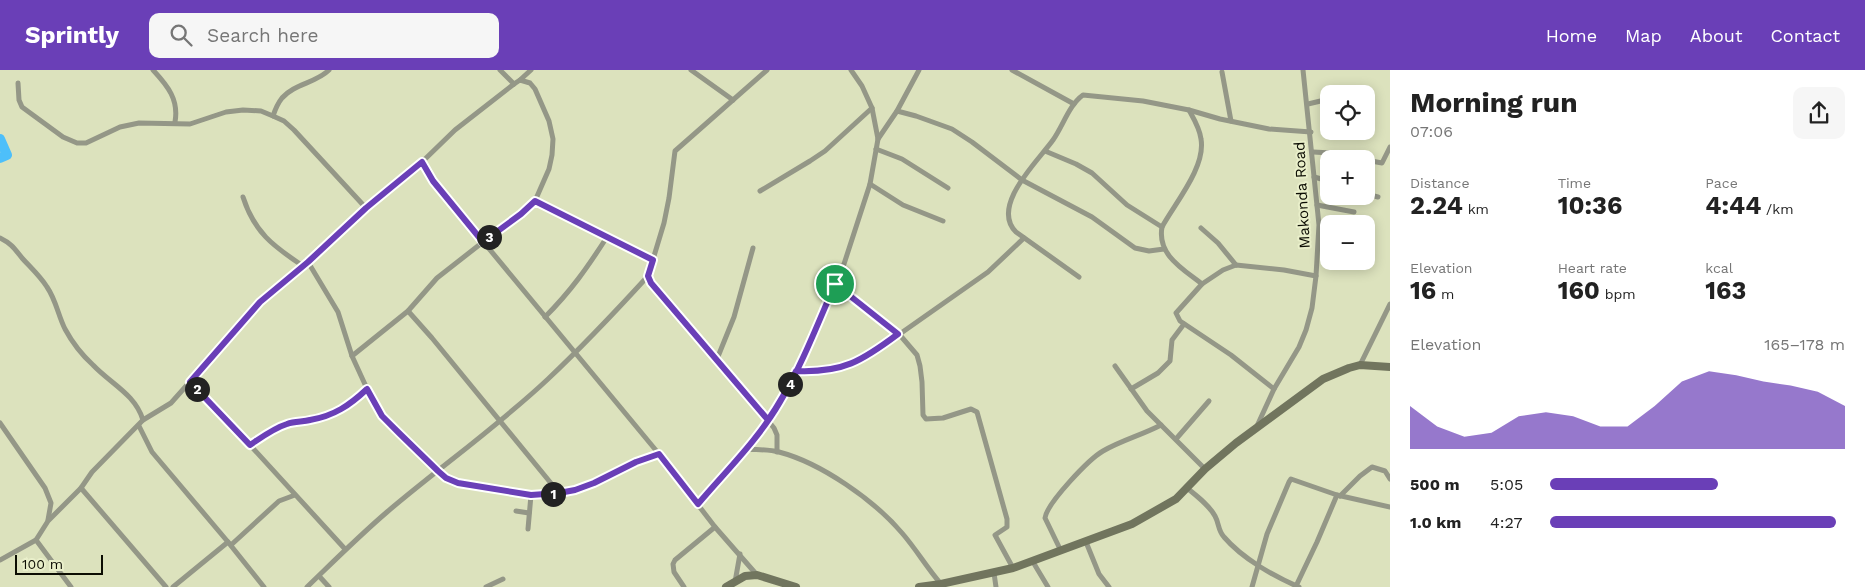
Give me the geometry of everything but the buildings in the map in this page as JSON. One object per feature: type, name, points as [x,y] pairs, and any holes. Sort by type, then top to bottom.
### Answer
[{"type":"street","points":[[153,70],[172,93],[176,113],[174,122]]},
{"type":"street","points":[[273,116],[279,103],[287,93],[315,80],[329,70]]},
{"type":"street","points":[[500,70],[514,84]]},
{"type":"street","points":[[0,560],[36,540],[48,521],[81,488],[92,472],[122,440],[144,420],[171,403],[260,302],[308,262],[366,208],[422,162],[454,130],[531,70]]},
{"type":"street","points":[[691,70],[733,100]]},
{"type":"street","points":[[307,587],[344,549],[388,511],[548,379],[648,276],[669,198],[675,151],[767,70]]},
{"type":"street","points":[[698,504],[745,449],[780,403],[844,264],[870,184],[878,139],[872,108],[862,86],[851,70]]},
{"type":"street","points":[[878,139],[897,111],[919,70]]},
{"type":"street","points":[[1012,70],[1024,73],[1074,104]]},
{"type":"street","name":"Makonda Road","points":[[1257,426],[1274,389],[1292,360],[1306,330],[1312,308],[1319,232],[1311,132],[1303,70]]},
{"type":"street","points":[[1222,72],[1231,122]]},
{"type":"street","points":[[352,356],[408,311],[438,278],[535,201],[549,169],[553,139],[549,121],[535,89],[530,83],[520,80]]},
{"type":"street","points":[[18,83],[19,100],[22,107],[63,137],[77,143],[86,142],[120,127],[138,123],[174,122],[190,124],[226,112],[243,110],[261,111],[284,121],[294,130],[366,208]]},
{"type":"street","points":[[1079,277],[1024,238],[1012,228],[1007,219],[1013,196],[1022,180],[1063,125],[1074,104],[1083,95],[1143,101],[1269,129],[1311,132]]},
{"type":"street","points":[[1308,104],[1320,101]]},
{"type":"street","points":[[760,191],[825,151],[872,108]]},
{"type":"street","points":[[1189,110],[1201,139],[1202,155],[1162,227],[1161,235],[1164,249],[1175,262],[1202,284]]},
{"type":"street","points":[[897,111],[952,129],[1022,180],[1092,217],[1135,248],[1149,251],[1164,249]]},
{"type":"street","points":[[1375,161],[1382,163],[1390,147]]},
{"type":"street","points":[[876,149],[902,159],[948,188]]},
{"type":"street","points":[[1045,151],[1076,164],[1092,174],[1127,205],[1162,227]]},
{"type":"street","points":[[1312,152],[1320,152]]},
{"type":"street","points":[[422,162],[433,181],[659,454],[715,527],[757,574]]},
{"type":"street","points":[[1314,177],[1320,179]]},
{"type":"street","points":[[870,184],[903,205],[943,222]]},
{"type":"street","points":[[243,197],[248,212],[262,234],[284,254],[303,266]]},
{"type":"street","points":[[535,201],[653,260]]},
{"type":"street","points":[[1317,205],[1354,212]]},
{"type":"street","points":[[1201,228],[1218,243],[1236,265]]},
{"type":"street","points":[[545,317],[569,293],[607,237]]},
{"type":"street","points":[[0,238],[11,243],[48,287],[58,308],[64,328],[77,348],[92,365],[130,397],[144,420]]},
{"type":"street","points":[[796,371],[816,372],[831,370],[856,363],[867,357],[982,277],[1024,238]]},
{"type":"street","points":[[717,359],[734,317],[753,248]]},
{"type":"street","points":[[308,262],[338,312],[352,356],[382,416],[446,478],[458,483],[531,495],[559,493],[575,490],[594,483],[636,462],[659,454]]},
{"type":"street","points":[[1274,389],[1231,354],[1184,324],[1177,318],[1176,313],[1202,284],[1223,270],[1236,265],[1316,276]]},
{"type":"street","points":[[648,276],[660,294],[768,420],[777,435],[777,452]]},
{"type":"street","points":[[835,284],[898,334],[917,355],[920,366],[923,414],[926,418],[951,416],[971,409],[977,412],[1007,519],[1006,527],[995,535],[1013,568]]},
{"type":"street","points":[[1360,365],[1390,304]]},
{"type":"street","points":[[408,311],[559,493]]},
{"type":"street","points":[[1132,390],[1158,373],[1170,361],[1172,340],[1184,324]]},
{"type":"street","points":[[919,587],[1013,568],[1132,524],[1166,505],[1187,488],[1205,469],[1257,426],[1323,379],[1360,365],[1390,367]]},
{"type":"street","points":[[1115,366],[1147,411],[1205,469]]},
{"type":"street","points":[[190,382],[344,549]]},
{"type":"street","points":[[250,445],[279,427],[338,412],[348,406],[367,389]]},
{"type":"street","points":[[1176,439],[1209,401]]},
{"type":"street","points":[[0,423],[45,488],[51,502],[48,521]]},
{"type":"street","points":[[1061,551],[1046,518],[1058,494],[1101,452],[1161,425]]},
{"type":"street","points":[[139,426],[152,452],[230,543],[264,587]]},
{"type":"street","points":[[745,449],[777,452],[791,456],[836,477],[902,532],[941,584]]},
{"type":"street","points":[[1187,488],[1213,513],[1224,537],[1258,565],[1297,586],[1339,495],[1368,468],[1375,466],[1387,470],[1390,479]]},
{"type":"street","points":[[1252,587],[1267,534],[1291,479],[1339,495],[1390,507]]},
{"type":"street","points":[[81,488],[166,587]]},
{"type":"street","points":[[173,587],[230,543],[279,501],[294,495]]},
{"type":"street","points":[[528,529],[531,495]]},
{"type":"street","points":[[516,511],[529,513]]},
{"type":"street","points":[[684,587],[674,572],[673,564],[675,560],[715,527]]},
{"type":"street","points":[[36,540],[71,587]]},
{"type":"street","points":[[1086,542],[1099,574],[1109,587]]},
{"type":"street","points":[[735,582],[740,554]]},
{"type":"street","points":[[1033,562],[1048,587]]},
{"type":"street","points":[[994,573],[996,587]]},
{"type":"street","points":[[726,587],[745,576],[757,574],[796,587]]},
{"type":"street","points":[[319,576],[329,587]]},
{"type":"street","points":[[486,587],[503,579]]},
{"type":"waterway","points":[[0,139],[7,155],[0,158]]},
{"type":"route","points":[[835,284],[780,403],[758,435],[698,504],[659,454],[636,462],[594,483],[575,490],[559,493],[531,495],[458,483],[446,478],[438,471],[382,416],[367,389],[348,406],[338,412],[279,427],[250,445],[190,382],[260,302],[308,262],[366,208],[422,162],[433,181],[483,242],[502,229],[535,201],[653,260],[648,276],[651,283],[768,420],[780,403],[796,371],[816,372],[856,363],[898,334],[835,284]]}]
